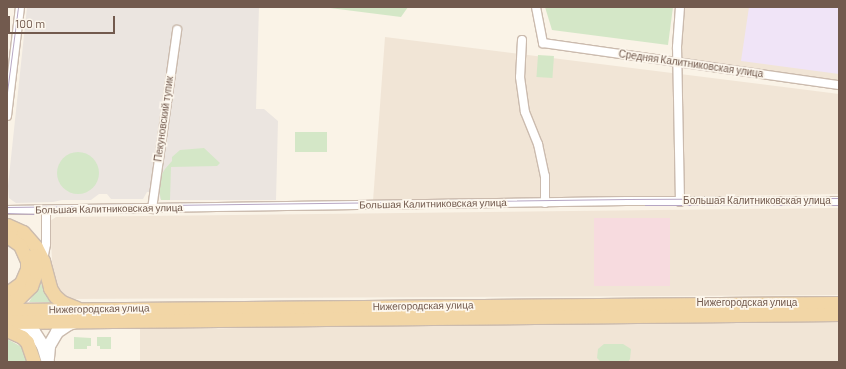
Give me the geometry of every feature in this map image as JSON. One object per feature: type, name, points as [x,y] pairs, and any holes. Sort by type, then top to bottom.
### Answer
[{"type":"main road","points":[[7,225],[16,227],[29,238],[36,247],[43,261],[50,288],[55,296],[72,307],[84,310]]},
{"type":"main road","points":[[7,236],[20,245],[27,261],[27,269],[21,283],[7,293]]},
{"type":"main road","points":[[7,303],[25,294],[34,280],[36,263],[29,238]]},
{"type":"main road","name":"Нижегородская улица","points":[[7,310],[603,303],[839,303]]},
{"type":"main road","name":"Нижегородская улица","points":[[7,322],[839,314]]},
{"type":"main road","points":[[7,330],[22,337],[27,342],[34,362]]},
{"type":"street","points":[[7,116],[20,7]]},
{"type":"street","name":"Средняя Калитниковская улица","points":[[536,7],[543,43],[839,85]]},
{"type":"street","points":[[680,7],[677,62],[680,202]]},
{"type":"street","name":"Пекуновский тупик","points":[[152,209],[177,30]]},
{"type":"street","points":[[522,40],[520,77],[524,107],[540,150],[545,176],[545,203]]},
{"type":"street","name":"Большая Калитниковская улица","points":[[7,210],[27,211],[545,203],[839,201]]},
{"type":"street","points":[[43,261],[46,244],[46,210]]},
{"type":"street","points":[[7,322],[20,324],[34,332],[43,346],[48,362]]},
{"type":"street","points":[[48,362],[49,346],[57,332],[69,324],[77,322]]},
{"type":"shaded area","points":[[27,7],[259,7],[256,109],[264,109],[278,121],[276,200],[161,200],[157,192],[147,192],[143,199],[111,199],[107,194],[99,194],[91,200],[16,203],[9,198],[8,186]]},
{"type":"shaded area","points":[[684,7],[839,7],[839,81],[682,58],[680,54]]},
{"type":"shaded area","points":[[749,7],[839,7],[839,74],[741,61]]},
{"type":"shaded area","points":[[385,37],[839,94],[839,194],[373,201]]},
{"type":"shaded area","points":[[839,208],[839,295],[65,299],[59,295],[53,279],[50,221],[56,217]]},
{"type":"shaded area","points":[[594,218],[670,218],[670,286],[594,286]]},
{"type":"shaded area","points":[[839,320],[839,362],[140,362],[140,327],[165,326],[182,329],[239,328],[252,326],[495,323],[517,325],[583,324],[598,321]]},
{"type":"green space","points":[[322,7],[408,7],[401,17]]},
{"type":"green space","points":[[545,7],[673,7],[668,45],[552,30]]},
{"type":"green space","points":[[538,55],[554,56],[552,78],[536,77]]},
{"type":"green space","points":[[295,132],[327,132],[327,152],[295,152]]},
{"type":"green space","points":[[204,148],[220,163],[217,166],[171,167],[170,200],[161,200],[158,185],[159,179],[172,161],[172,157],[180,150]]},
{"type":"green space","points":[[74,152],[82,152],[90,155],[96,161],[99,173],[96,185],[90,191],[82,194],[74,194],[66,191],[60,185],[57,177],[57,169],[60,161],[66,155]]},
{"type":"green space","points":[[41,284],[52,302],[29,302]]},
{"type":"green space","points":[[74,337],[91,338],[91,346],[87,346],[87,349],[74,349]]},
{"type":"green space","points":[[97,337],[111,337],[111,349],[100,349],[100,346],[97,346]]},
{"type":"green space","points":[[7,339],[22,347],[27,362],[7,362]]},
{"type":"green space","points":[[604,344],[623,344],[631,349],[630,359],[628,362],[601,362],[597,358],[598,349]]},
{"type":"tram line","points":[[7,92],[18,7]]},
{"type":"tram line","points":[[7,207],[627,199],[839,198]]},
{"type":"tram line","points":[[645,205],[839,205]]},
{"type":"tram line","points":[[7,213],[35,214]]}]
